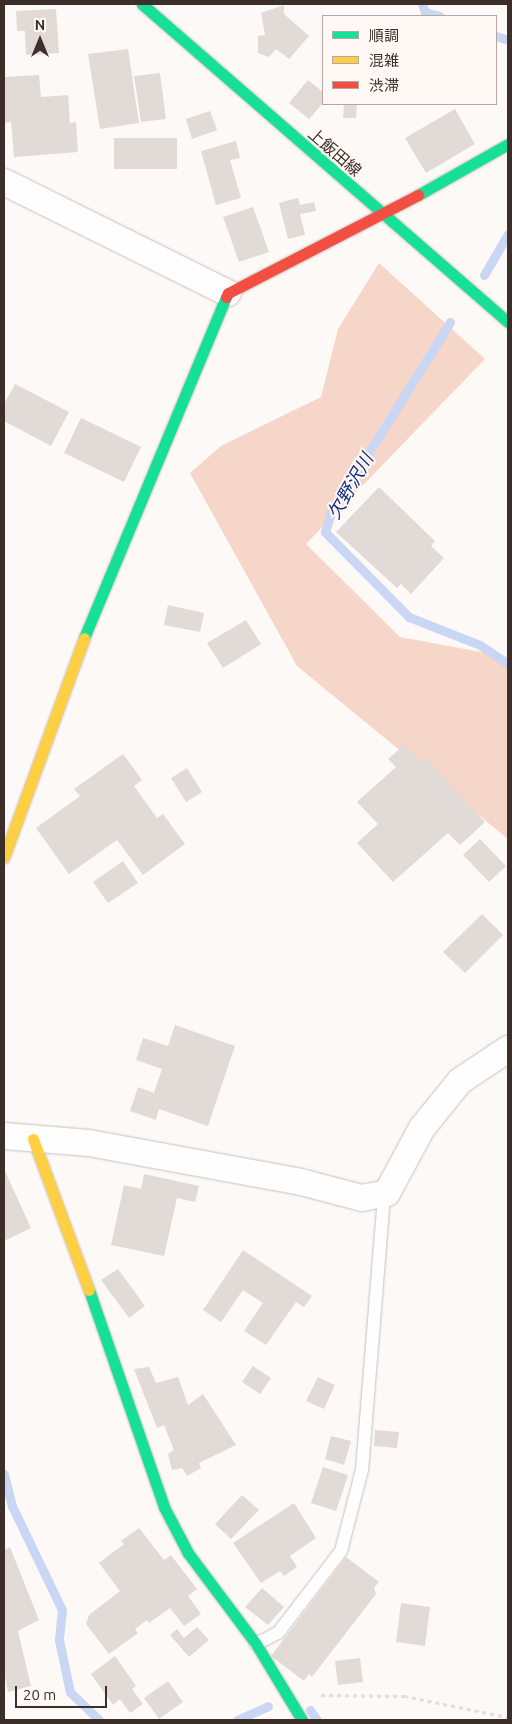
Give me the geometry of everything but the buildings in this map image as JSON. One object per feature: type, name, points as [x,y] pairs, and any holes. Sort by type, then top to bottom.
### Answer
[{"type":"street","name":"上飯田線","points":[[142,4],[382,215],[508,322]]},
{"type":"street","points":[[4,857],[90,621],[228,293],[382,215],[508,144]]},
{"type":"street","points":[[4,182],[228,293]]},
{"type":"street","points":[[4,1136],[99,1145],[301,1182],[362,1198],[386,1193],[422,1128],[460,1081],[508,1049]]},
{"type":"street","points":[[33,1139],[87,1283],[164,1507],[188,1553],[256,1644],[302,1720]]},
{"type":"lane","points":[[256,1644],[278,1633],[341,1551],[362,1470],[383,1207],[379,1195]]},
{"type":"path","points":[[291,1702],[326,1694],[379,1694],[508,1717]]},
{"type":"shaded area","points":[[379,263],[485,359],[306,544],[400,637],[508,657],[508,839],[297,666],[190,473],[221,446],[321,397],[338,329]]},
{"type":"waterway","name":"欠野沢川","points":[[422,4],[425,12],[436,15]]},
{"type":"waterway","name":"欠野沢川","points":[[497,36],[508,40]]},
{"type":"waterway","name":"欠野沢川","points":[[484,275],[508,234]]},
{"type":"waterway","name":"欠野沢川","points":[[450,322],[331,513],[325,532],[409,617],[480,645],[508,664]]},
{"type":"waterway","points":[[4,1474],[12,1506],[62,1610],[59,1640],[70,1692],[99,1720]]},
{"type":"waterway","points":[[237,1720],[268,1706]]},
{"type":"waterway","points":[[310,1710],[317,1720]]},
{"type":"traffic: fast","points":[[142,4],[508,322]]},
{"type":"traffic: fast","points":[[418,195],[508,144]]},
{"type":"traffic: fast","points":[[84,638],[226,297]]},
{"type":"traffic: fast","points":[[89,1290],[164,1507],[188,1553],[256,1644],[302,1720]]},
{"type":"traffic: slow","points":[[4,857],[84,638]]},
{"type":"traffic: slow","points":[[33,1139],[89,1290]]},
{"type":"traffic: jam","points":[[226,297],[228,293],[418,195]]}]
